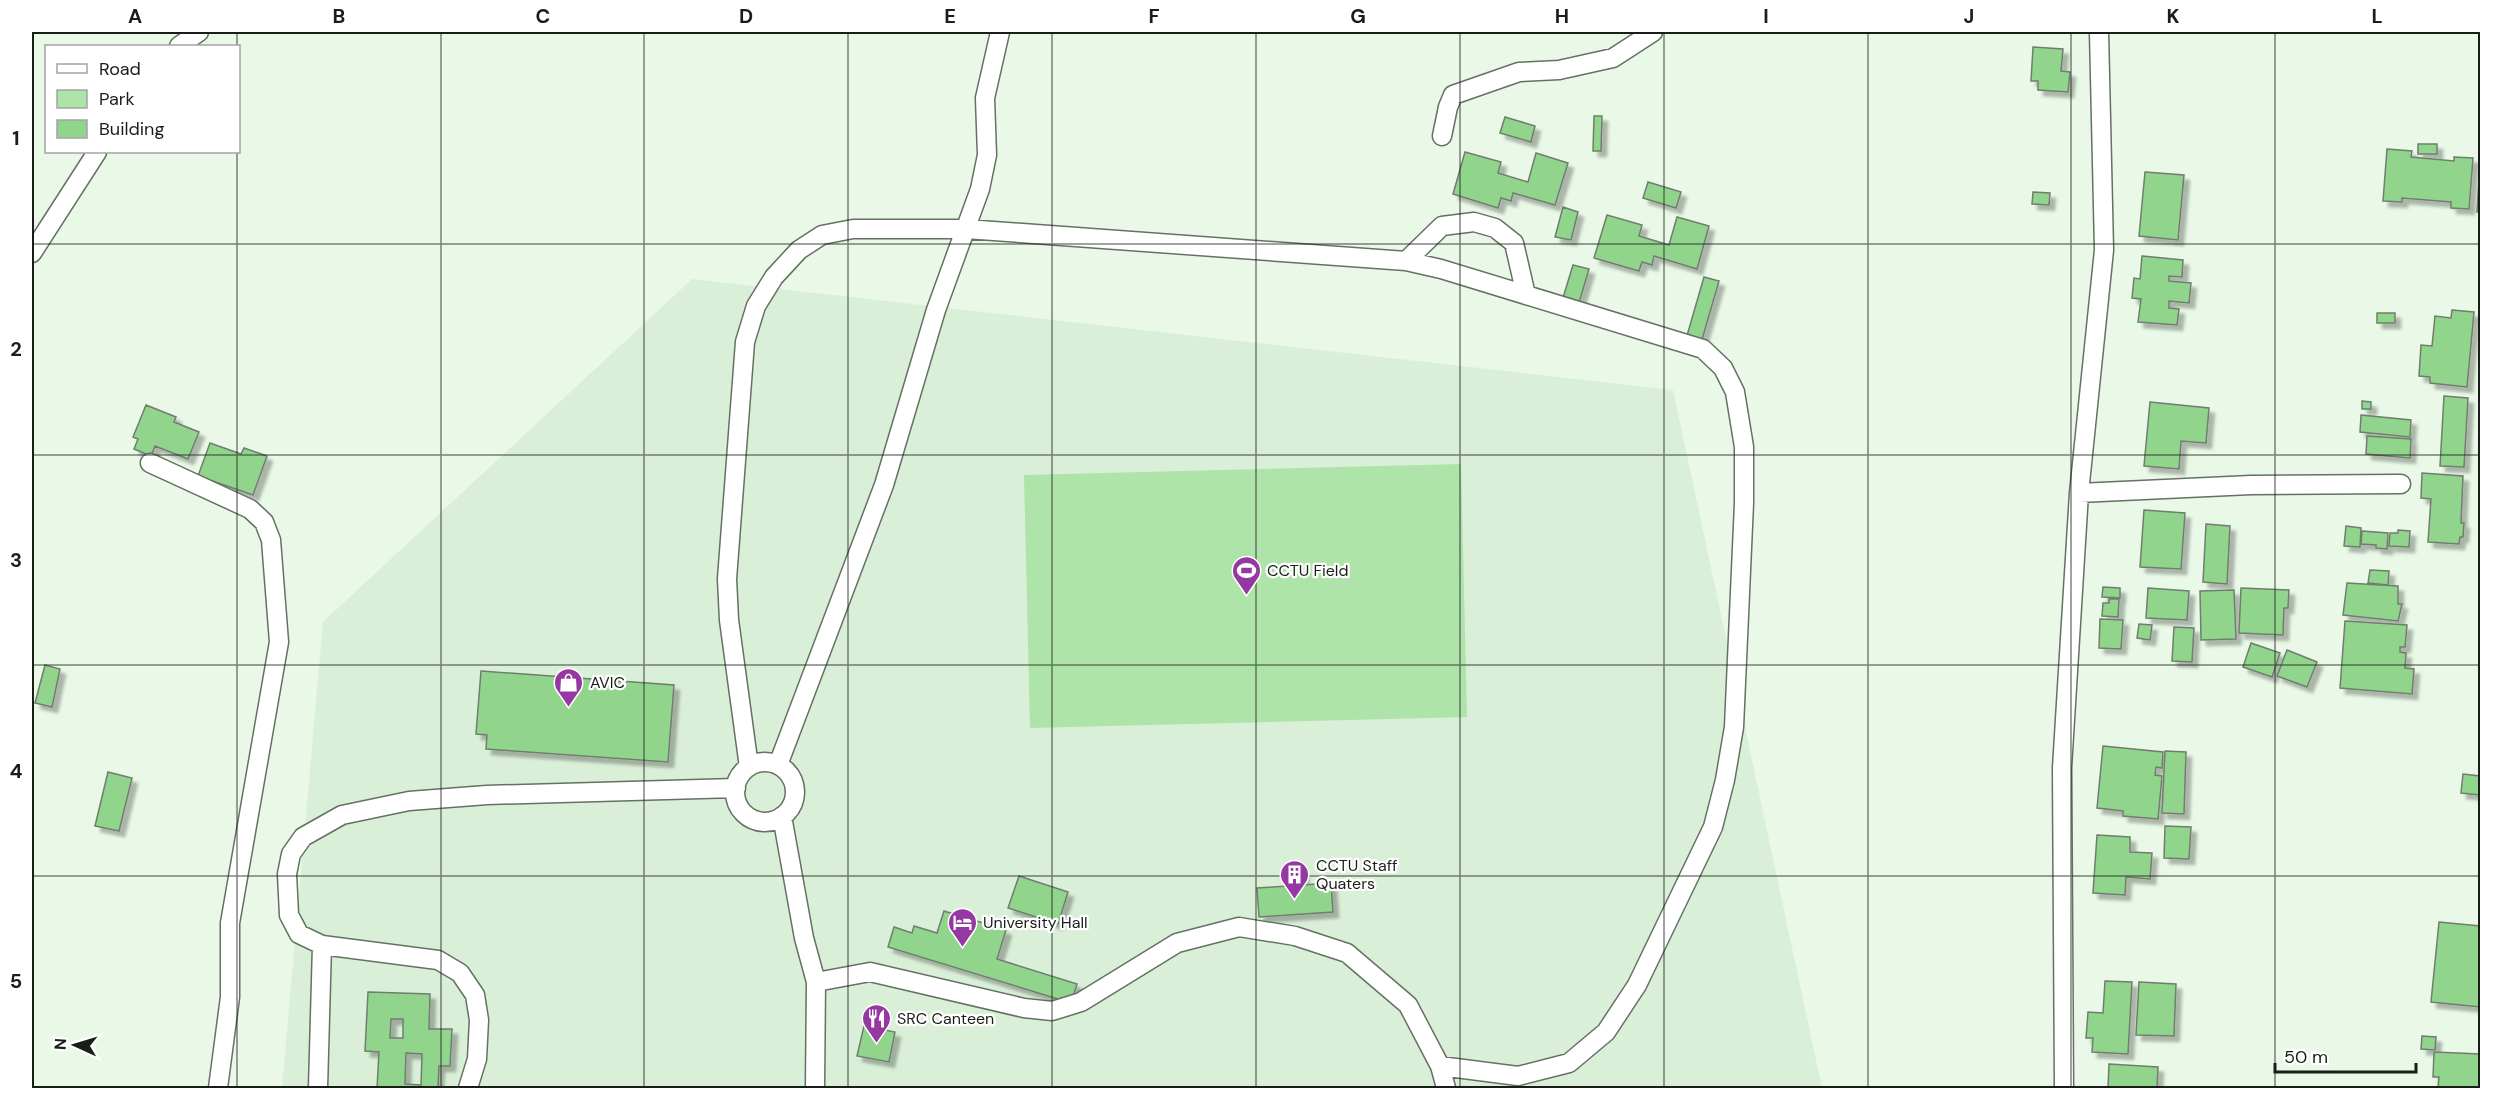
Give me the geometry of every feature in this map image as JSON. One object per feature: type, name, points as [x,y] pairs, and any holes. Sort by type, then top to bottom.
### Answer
[{"type":"street","points":[[181,45],[199,32]]},
{"type":"street","points":[[778,765],[884,485],[933,320],[980,189],[987,155],[985,98],[1000,32]]},
{"type":"street","points":[[1442,136],[1453,95],[1519,72],[1559,70],[1613,58],[1653,32]]},
{"type":"street","points":[[2064,1089],[2062,768],[2079,493],[2104,250],[2099,32]]},
{"type":"street","points":[[32,253],[96,153]]},
{"type":"street","points":[[1406,261],[1442,225],[1474,222],[1485,225],[1495,228],[1514,243],[1526,295]]},
{"type":"street","points":[[749,767],[729,620],[727,579],[745,342],[756,306],[774,277],[799,250],[822,235],[852,229],[966,229],[1406,261],[1441,269],[1703,349],[1723,368],[1735,392],[1744,447],[1744,503],[1734,727],[1725,780],[1713,827],[1637,985],[1605,1032],[1569,1062],[1518,1076],[1440,1066]]},
{"type":"street","points":[[150,463],[250,509],[264,522],[271,540],[279,642],[230,923],[230,997],[218,1089]]},
{"type":"street","points":[[2079,493],[2251,485],[2401,484]]},
{"type":"street","points":[[758,763],[778,765],[787,771],[795,789],[790,809],[783,816],[772,821],[750,818],[741,810],[736,799],[736,788],[742,773],[758,763]]},
{"type":"street","points":[[468,1089],[477,1059],[479,1020],[475,995],[460,973],[438,960],[322,945],[300,934],[289,915],[287,874],[291,854],[303,837],[342,815],[409,801],[487,795],[736,788]]},
{"type":"street","points":[[783,816],[804,938],[816,982],[814,1089]]},
{"type":"street","points":[[816,982],[870,972],[1024,1008],[1052,1011],[1081,1002],[1177,944],[1239,927],[1295,936],[1347,953],[1408,1005],[1440,1066],[1446,1089]]},
{"type":"street","points":[[318,1089],[322,945]]},
{"type":"shaded area","points":[[692,279],[1673,390],[1822,1088],[282,1088],[323,622]]},
{"type":"green space","name":"CCTU Field","points":[[1461,464],[1467,717],[1030,728],[1024,475]]},
{"type":"building","points":[[2033,47],[2063,49],[2061,71],[2070,72],[2068,92],[2038,90],[2038,81],[2031,81]]},
{"type":"building","points":[[1594,116],[1602,116],[1601,151],[1593,151]]},
{"type":"building","points":[[1505,117],[1535,126],[1531,142],[1500,133]]},
{"type":"building","points":[[2418,144],[2437,144],[2437,154],[2418,154]]},
{"type":"building","points":[[2387,149],[2412,151],[2411,157],[2454,161],[2454,157],[2473,158],[2469,209],[2451,208],[2451,202],[2402,198],[2402,202],[2383,201]]},
{"type":"building","points":[[1465,152],[1501,162],[1498,173],[1528,182],[1536,153],[1568,163],[1555,205],[1513,193],[1511,201],[1501,198],[1498,208],[1453,194]]},
{"type":"building","points":[[2480,161],[2480,212],[2477,212]]},
{"type":"building","points":[[2145,172],[2184,175],[2178,240],[2139,236]]},
{"type":"building","points":[[1648,182],[1681,192],[1676,208],[1643,198]]},
{"type":"building","points":[[2033,192],[2050,193],[2049,205],[2032,204]]},
{"type":"building","points":[[1563,207],[1578,212],[1571,240],[1555,237]]},
{"type":"building","points":[[1607,215],[1642,225],[1639,236],[1669,245],[1677,217],[1709,226],[1697,269],[1654,256],[1652,265],[1642,262],[1639,271],[1594,258]]},
{"type":"building","points":[[2142,256],[2183,260],[2182,277],[2169,276],[2169,281],[2191,283],[2189,303],[2169,301],[2169,308],[2179,309],[2177,325],[2138,322],[2141,299],[2132,298],[2134,278],[2140,279]]},
{"type":"building","points":[[1573,265],[1589,269],[1578,306],[1562,301]]},
{"type":"building","points":[[1704,277],[1719,281],[1701,343],[1686,339]]},
{"type":"building","points":[[2452,310],[2474,312],[2467,387],[2430,383],[2430,377],[2419,376],[2421,345],[2432,346],[2435,316],[2451,318]]},
{"type":"building","points":[[2377,313],[2395,313],[2395,323],[2377,323]]},
{"type":"building","points":[[2444,396],[2468,398],[2464,467],[2440,466]]},
{"type":"building","points":[[2362,401],[2371,402],[2371,409],[2362,409]]},
{"type":"building","points":[[2150,402],[2209,408],[2206,443],[2181,441],[2179,469],[2144,466]]},
{"type":"building","points":[[146,405],[176,417],[174,422],[199,432],[188,459],[155,446],[151,456],[134,449],[138,439],[133,437]]},
{"type":"building","points":[[2361,415],[2411,420],[2410,437],[2360,432]]},
{"type":"building","points":[[2367,436],[2411,439],[2410,458],[2366,454]]},
{"type":"building","points":[[210,443],[241,454],[244,448],[267,456],[253,495],[198,476]]},
{"type":"building","points":[[2422,473],[2463,476],[2461,523],[2464,523],[2463,537],[2460,537],[2459,544],[2428,542],[2431,499],[2421,498]]},
{"type":"building","points":[[2144,510],[2185,513],[2181,569],[2140,567]]},
{"type":"building","points":[[2206,524],[2230,526],[2227,584],[2203,582]]},
{"type":"building","points":[[2346,526],[2361,528],[2360,547],[2344,546]]},
{"type":"building","points":[[2398,530],[2410,531],[2409,547],[2389,546],[2390,533],[2398,533]]},
{"type":"building","points":[[2362,531],[2388,533],[2387,549],[2376,548],[2376,545],[2361,544]]},
{"type":"building","points":[[2370,570],[2389,571],[2388,585],[2368,583]]},
{"type":"building","points":[[2347,583],[2398,586],[2398,604],[2402,604],[2398,621],[2343,615]]},
{"type":"building","points":[[2103,587],[2120,588],[2120,598],[2102,597]]},
{"type":"building","points":[[2148,588],[2189,591],[2187,620],[2146,618]]},
{"type":"building","points":[[2241,588],[2289,590],[2288,608],[2284,608],[2283,635],[2239,633]]},
{"type":"building","points":[[2234,590],[2236,639],[2201,640],[2200,591]]},
{"type":"building","points":[[2109,599],[2119,599],[2118,617],[2102,616],[2103,603],[2109,603]]},
{"type":"building","points":[[2100,619],[2123,620],[2121,649],[2099,648]]},
{"type":"building","points":[[2345,621],[2407,625],[2405,647],[2400,647],[2400,652],[2406,653],[2405,668],[2414,669],[2412,694],[2340,688]]},
{"type":"building","points":[[2139,624],[2152,625],[2150,640],[2137,638]]},
{"type":"building","points":[[2174,627],[2194,628],[2192,662],[2172,661]]},
{"type":"building","points":[[2251,643],[2280,653],[2272,677],[2243,667]]},
{"type":"building","points":[[2287,650],[2317,662],[2307,687],[2277,676]]},
{"type":"building","points":[[45,665],[60,669],[52,707],[35,703]]},
{"type":"building","points":[[481,671],[674,685],[668,762],[486,749],[487,735],[476,734]]},
{"type":"building","points":[[2103,746],[2163,752],[2162,768],[2156,767],[2155,775],[2162,776],[2158,819],[2123,816],[2123,811],[2097,808]]},
{"type":"building","points":[[2165,751],[2186,752],[2184,814],[2162,813]]},
{"type":"building","points":[[108,772],[132,778],[119,831],[95,826]]},
{"type":"building","points":[[2463,774],[2480,776],[2480,795],[2461,793]]},
{"type":"building","points":[[2165,826],[2191,827],[2189,859],[2164,858]]},
{"type":"building","points":[[2097,835],[2130,837],[2130,852],[2152,853],[2150,879],[2126,877],[2125,895],[2093,893]]},
{"type":"building","points":[[1303,872],[1304,883],[1285,884],[1285,873]]},
{"type":"building","points":[[1019,876],[1068,892],[1058,924],[1008,908]]},
{"type":"building","name":"CCTU Staff Quaters","points":[[1331,883],[1333,912],[1259,917],[1257,888]]},
{"type":"building","points":[[944,911],[1006,930],[997,959],[1077,984],[1071,1003],[888,947],[894,927],[912,933],[914,926],[937,933]]},
{"type":"building","points":[[2439,922],[2480,926],[2480,1007],[2431,1002]]},
{"type":"building","points":[[2105,981],[2132,982],[2128,1054],[2092,1052],[2093,1038],[2086,1038],[2088,1012],[2103,1013]]},
{"type":"building","points":[[2139,982],[2176,984],[2174,1036],[2136,1035]]},
{"type":"building","points":[[368,992],[430,994],[429,1029],[452,1029],[450,1066],[439,1066],[438,1088],[377,1088],[379,1052],[365,1051]],"holes":[[[391,1019],[403,1019],[403,1038],[390,1038]],[[406,1053],[422,1054],[421,1085],[405,1084]]]},
{"type":"building","name":"SRC Canteen","points":[[864,1026],[895,1032],[889,1062],[857,1056]]},
{"type":"building","points":[[2422,1036],[2436,1037],[2435,1050],[2421,1049]]},
{"type":"building","points":[[2434,1052],[2480,1054],[2480,1088],[2438,1088],[2439,1077],[2433,1077]]},
{"type":"building","points":[[2109,1064],[2158,1067],[2157,1088],[2108,1088]]},
{"type":"place","name":"CCTU Field","points":[[1246,596]]},
{"type":"place","name":"AVIC","points":[[569,708]]},
{"type":"place","name":"CCTU Staff Quaters","points":[[1295,900]]},
{"type":"place","name":"University Hall","points":[[962,948]]},
{"type":"place","name":"SRC Canteen","points":[[876,1044]]}]
